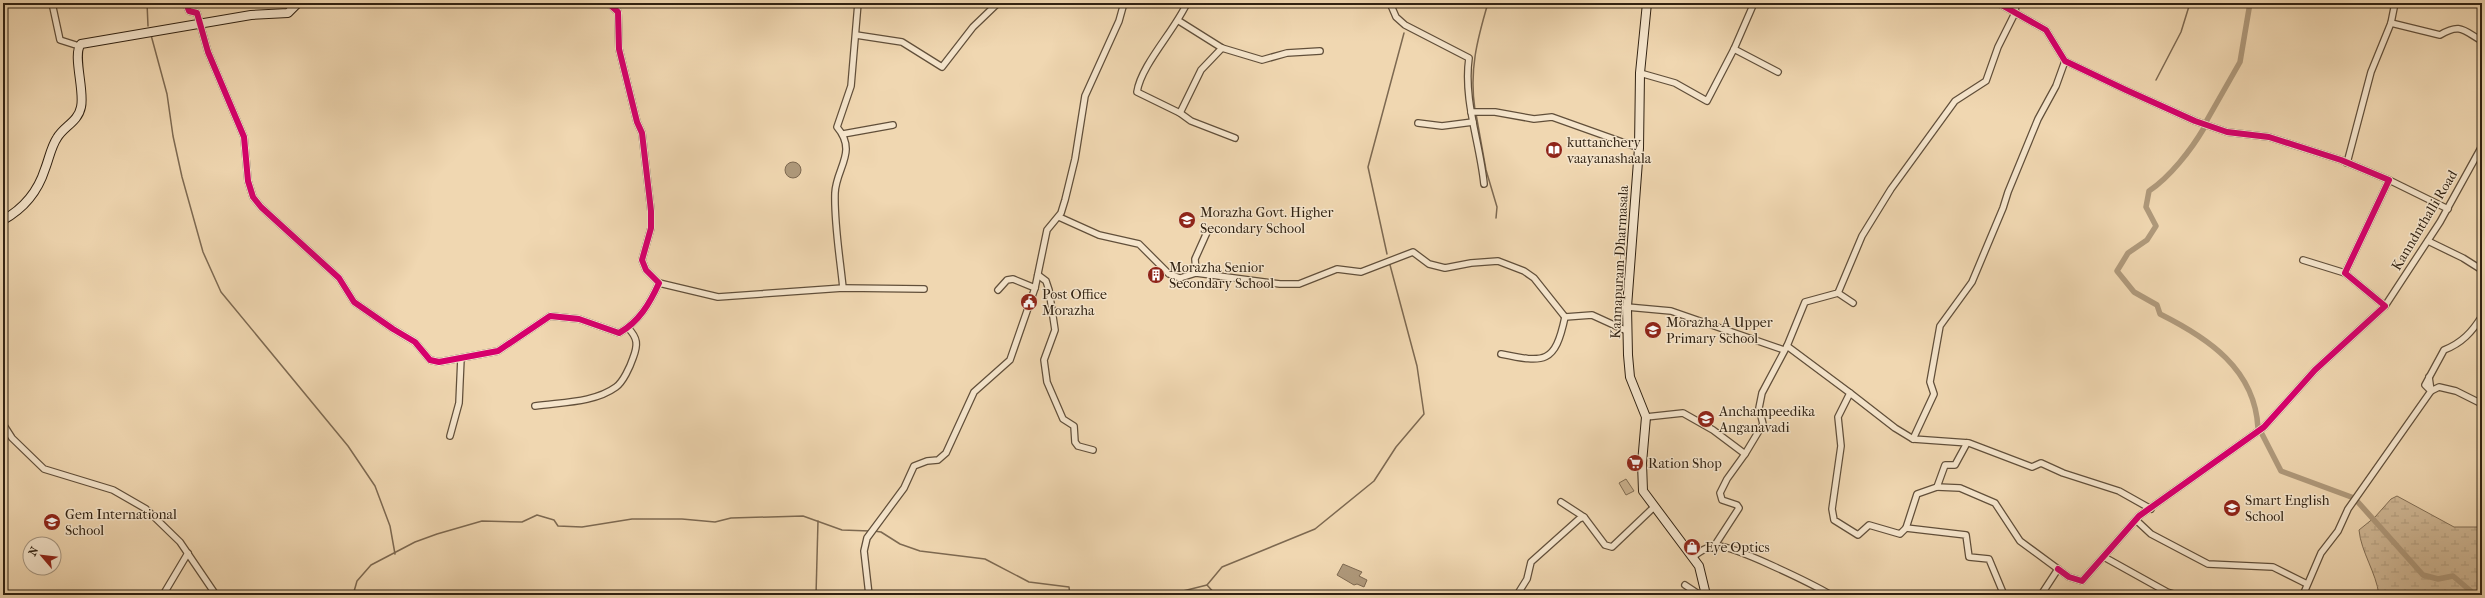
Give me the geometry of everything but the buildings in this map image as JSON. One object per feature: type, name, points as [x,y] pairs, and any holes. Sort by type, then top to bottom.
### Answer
[{"type":"main road","points":[[3,220],[19,209],[37,188],[56,139],[74,122],[82,107],[82,84],[78,59],[79,46],[83,43],[251,14],[288,12],[298,3]]},
{"type":"main road","name":"Kannapuram-Dharmasala","points":[[1646,3],[1640,73],[1639,148],[1627,307],[1630,377],[1646,417],[1642,463],[1643,491],[1702,572],[1706,595]]},
{"type":"street","points":[[52,3],[60,40],[79,46]]},
{"type":"street","points":[[186,3],[189,11],[197,13],[208,52],[244,137],[248,181],[253,197],[261,207],[339,278],[354,302],[415,342],[430,360],[440,362],[498,351],[550,316],[579,318],[619,333],[628,328],[652,299],[659,283]]},
{"type":"street","points":[[608,3],[618,12],[619,49],[644,145],[652,228],[642,260],[646,270],[659,283],[718,297],[843,288],[924,289]]},
{"type":"street","points":[[843,288],[835,192],[847,154],[843,134],[837,127],[851,86],[858,3]]},
{"type":"street","points":[[856,35],[902,42],[942,66],[973,27],[998,3]]},
{"type":"street","points":[[869,595],[864,551],[867,538],[880,518],[904,488],[914,466],[927,461],[938,460],[946,453],[974,392],[984,385],[1010,360],[1035,288],[1047,230],[1059,217],[1075,160],[1085,96],[1101,56],[1119,21],[1124,3]]},
{"type":"street","points":[[1187,3],[1179,21],[1163,41],[1138,86],[1137,92],[1180,113],[1191,121],[1235,138]]},
{"type":"street","points":[[1390,3],[1396,17],[1405,25],[1469,58],[1467,69],[1471,112],[1484,184]]},
{"type":"street","points":[[1640,73],[1675,83],[1707,101],[1734,49],[1754,3]]},
{"type":"street","points":[[1998,3],[2046,30],[2065,61],[2201,123],[2227,132],[2268,137],[2347,163],[2389,180],[2448,209]]},
{"type":"street","points":[[1838,293],[1862,236],[1891,189],[1955,101],[1986,81],[1998,47],[2015,13],[2016,3]]},
{"type":"street","points":[[2347,163],[2371,72],[2391,23],[2395,3]]},
{"type":"street","points":[[1179,21],[1222,48],[1262,60],[1287,53],[1320,51]]},
{"type":"street","points":[[2391,23],[2440,35],[2452,28],[2458,27],[2482,41]]},
{"type":"street","points":[[1180,113],[1201,70],[1222,48]]},
{"type":"street","points":[[1734,49],[1778,72]]},
{"type":"street","points":[[1914,439],[1934,394],[1930,382],[1940,326],[1972,282],[2038,119],[2056,86],[2065,61]]},
{"type":"street","points":[[1471,112],[1495,112],[1534,119],[1552,117],[1639,148]]},
{"type":"street","points":[[1418,123],[1442,126],[1474,122]]},
{"type":"street","points":[[843,134],[893,125]]},
{"type":"street","name":"Kanndnthalli Road","points":[[2058,569],[2069,577],[2082,581],[2136,520],[2264,427],[2315,370],[2385,306],[2448,209],[2482,146]]},
{"type":"street","points":[[2345,273],[2389,180]]},
{"type":"street","points":[[1059,217],[1099,235],[1140,244],[1169,274],[1180,278],[1196,273],[1265,283],[1299,284],[1337,269],[1361,272],[1413,252],[1429,264],[1445,268],[1471,263],[1498,261],[1524,271],[1534,278],[1564,317],[1559,342],[1542,358],[1533,361],[1501,354]]},
{"type":"street","points":[[1196,273],[1195,259],[1208,230]]},
{"type":"street","points":[[2428,241],[2463,258],[2482,270]]},
{"type":"street","points":[[2303,260],[2345,273],[2385,306]]},
{"type":"street","points":[[1038,275],[1046,281],[1050,290],[1055,330],[1044,360],[1047,382],[1063,419],[1074,426],[1075,442],[1078,446],[1093,450]]},
{"type":"street","points":[[998,290],[1007,280],[1013,279],[1035,288]]},
{"type":"street","points":[[1838,293],[1853,304]]},
{"type":"street","points":[[1693,558],[1700,552],[1715,545],[1739,508],[1737,505],[1722,500],[1720,493],[1727,478],[1746,454],[1762,429],[1764,424],[1759,408],[1762,393],[1785,348],[1805,302],[1838,293]]},
{"type":"street","points":[[1627,307],[1671,311],[1785,348],[1850,393],[1895,428],[1914,439],[1966,442],[2032,467],[2041,463],[2063,473],[2119,491],[2150,509]]},
{"type":"street","points":[[1564,317],[1592,315],[1627,331]]},
{"type":"street","points":[[2431,391],[2425,385],[2444,350],[2456,345],[2472,332],[2482,316]]},
{"type":"street","points":[[535,406],[597,397],[617,387],[630,364],[638,344],[635,335],[628,328]]},
{"type":"street","points":[[450,436],[459,402],[461,358]]},
{"type":"street","points":[[2302,595],[2321,553],[2338,531],[2348,509],[2431,391],[2439,387],[2456,391],[2482,404]]},
{"type":"street","points":[[1850,393],[1838,417],[1841,446],[1832,515],[1834,520],[1858,535],[1869,525],[1900,534],[1906,528],[1917,494],[1937,488],[1960,488],[1995,503],[2020,541],[2058,569],[2041,595]]},
{"type":"street","points":[[1646,417],[1682,413],[1713,430],[1746,454]]},
{"type":"street","points":[[3,424],[12,438],[44,469],[113,490],[146,510],[180,542],[216,595]]},
{"type":"street","points":[[1937,488],[1946,465],[1956,464],[1966,442]]},
{"type":"street","points":[[1562,502],[1584,517],[1605,545],[1612,547],[1654,507]]},
{"type":"street","points":[[1517,595],[1527,579],[1531,562],[1579,519],[1584,517]]},
{"type":"street","points":[[2136,520],[2150,534],[2208,564],[2273,567],[2308,584]]},
{"type":"street","points":[[1906,528],[1966,535],[1969,557],[1989,559],[2004,595]]},
{"type":"street","points":[[1715,545],[1735,551],[1802,578],[1831,595]]},
{"type":"street","points":[[163,595],[188,553]]},
{"type":"street","points":[[2104,557],[2167,592],[2177,595]]},
{"type":"street","points":[[1685,585],[1700,595]]},
{"type":"green space","points":[[1626,479],[1634,491],[1626,495],[1619,483]]},
{"type":"green space","points":[[2397,496],[2454,527],[2482,527],[2482,595],[2379,595],[2375,578],[2360,538],[2359,530],[2375,517],[2391,499]]},
{"type":"shaded area","points":[[793,162],[800,167],[801,170],[796,177],[793,178],[786,173],[785,170],[790,163]]},
{"type":"shaded area","points":[[1343,564],[1362,572],[1359,576],[1367,580],[1364,587],[1357,584],[1354,585],[1337,575]]},
{"type":"waterway","points":[[147,3],[148,26]]},
{"type":"waterway","points":[[1475,110],[1473,96],[1475,56],[1480,30],[1488,3]]},
{"type":"waterway","points":[[2156,80],[2181,32],[2190,3]]},
{"type":"waterway","points":[[2207,120],[2240,62],[2250,3]]},
{"type":"waterway","points":[[1387,254],[1368,167],[1404,33]]},
{"type":"waterway","points":[[151,35],[167,94],[173,136],[182,177],[203,252],[221,292],[348,446],[375,486],[390,526],[395,554]]},
{"type":"waterway","points":[[1476,114],[1486,170],[1497,207],[1496,218]]},
{"type":"waterway","points":[[2204,128],[2180,162],[2165,178],[2149,191],[2146,207],[2156,226],[2147,240],[2128,253],[2117,271],[2134,292],[2157,305],[2160,314],[2195,334],[2226,358],[2238,372],[2248,389],[2255,407],[2258,428]]},
{"type":"waterway","points":[[1167,595],[1207,585],[1222,567],[1315,529],[1374,481],[1396,447],[1424,414],[1417,366],[1390,265]]},
{"type":"waterway","points":[[2262,434],[2281,471],[2354,498]]},
{"type":"waterway","points":[[2357,501],[2423,575],[2438,579],[2453,576],[2473,593],[2482,592]]},
{"type":"waterway","points":[[2358,503],[2363,509]]},
{"type":"waterway","points":[[353,595],[357,581],[371,565],[415,542],[482,521],[522,522],[537,515],[554,520],[558,526],[582,527],[632,519],[682,519],[715,522],[731,518],[803,516],[842,530],[870,531]]},
{"type":"waterway","points":[[816,595],[818,521]]},
{"type":"waterway","points":[[874,531],[881,532],[900,544],[920,551],[985,559],[1029,582],[1069,587],[1070,595]]},
{"type":"waterway","points":[[1207,585],[1216,595]]},
{"type":"cycle path","points":[[186,3],[189,11],[197,13],[208,52],[244,137],[248,181],[253,197],[261,207],[339,278],[354,302],[415,342],[430,360],[439,362],[498,351],[550,316],[579,319],[619,333],[638,318],[648,305],[656,290],[659,283],[646,270],[642,260],[651,228],[651,211],[642,133],[637,122],[619,49],[618,12],[608,3]]},
{"type":"cycle path","points":[[1998,3],[2046,30],[2065,61],[2126,90],[2195,121],[2227,132],[2269,137],[2341,160],[2389,180],[2345,273],[2385,306],[2315,370],[2264,427],[2139,516],[2082,581],[2069,577],[2058,569]]},
{"type":"place","name":"kuttanchery vaayanashaala","points":[[1554,150]]},
{"type":"place","name":"Morazha Govt. Higher Secondary School","points":[[1187,220]]},
{"type":"place","name":"Morazha Senior Secondary School","points":[[1156,275]]},
{"type":"place","name":"Post Office Morazha","points":[[1029,302]]},
{"type":"place","name":"Morazha A Upper Primary School","points":[[1653,330]]},
{"type":"place","name":"Anchampeedika Anganavadi","points":[[1706,419]]},
{"type":"place","name":"Ration Shop","points":[[1635,463]]},
{"type":"place","name":"Smart English School","points":[[2232,508]]},
{"type":"place","name":"Gem International School","points":[[52,522]]},
{"type":"place","name":"Eye Optics","points":[[1692,547]]}]
